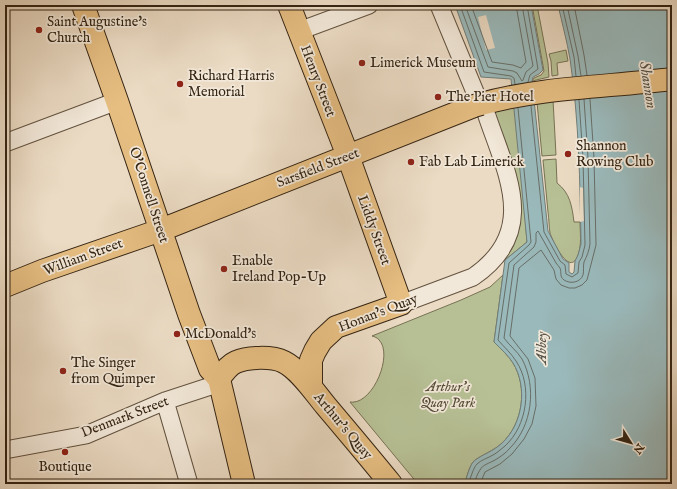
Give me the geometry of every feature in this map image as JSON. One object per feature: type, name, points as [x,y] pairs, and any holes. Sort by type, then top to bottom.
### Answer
[{"type":"main road","name":"O'Connell Street","points":[[82,5],[118,101],[187,307],[210,369],[219,381]]},
{"type":"main road","name":"Henry Street","points":[[289,5],[348,156]]},
{"type":"main road","name":"Sarsfield Street","points":[[161,230],[494,100],[543,92],[672,79]]},
{"type":"main road","name":"Liddy Street","points":[[348,156],[401,304]]},
{"type":"main road","name":"William Street","points":[[5,286],[42,271],[161,230]]},
{"type":"main road","name":"Honan's Quay","points":[[311,387],[311,360],[321,341],[336,327],[401,304]]},
{"type":"main road","points":[[244,484],[219,381],[226,370],[235,362],[251,358],[269,358],[284,362],[296,371],[311,387]]},
{"type":"main road","name":"Arthur's Quay","points":[[311,387],[391,484]]},
{"type":"street","points":[[299,32],[369,5]]},
{"type":"street","name":"Honan's Quay","points":[[401,304],[458,284],[473,277],[481,271],[502,249],[507,239],[513,217],[513,199],[509,181],[439,5]]},
{"type":"street","points":[[5,143],[118,101]]},
{"type":"street","name":"Denmark Street","points":[[5,450],[31,449],[86,435],[165,401],[219,381]]},
{"type":"street","points":[[165,401],[189,484]]},
{"type":"green space","points":[[532,5],[537,5],[548,63],[549,77],[532,81],[544,71]]},
{"type":"green space","points":[[566,50],[568,61],[557,63],[558,75],[552,76],[549,54]]},
{"type":"green space","points":[[553,100],[556,155],[542,156],[537,102]]},
{"type":"green space","points":[[514,106],[521,164],[527,242],[505,260],[511,244],[490,113]]},
{"type":"green space","points":[[556,159],[557,183],[568,196],[574,222],[580,222],[579,251],[575,261],[571,263],[566,261],[562,256],[550,233],[543,160]]},
{"type":"green space","name":"Arthur's Quay Park","points":[[503,275],[494,342],[513,363],[521,383],[521,405],[515,426],[499,446],[472,463],[464,484],[418,484],[350,402],[359,401],[368,394],[380,373],[383,361],[383,349],[380,341],[372,336],[490,287]]},
{"type":"water","points":[[455,5],[531,5],[543,70],[533,77],[532,81],[548,231],[563,259],[569,263],[569,272],[572,274],[574,272],[575,261],[581,244],[578,151],[570,59],[558,5],[672,5],[672,484],[464,484],[472,463],[502,443],[515,426],[519,416],[522,394],[518,373],[509,357],[494,342],[505,260],[527,242],[511,79],[481,77]]},
{"type":"pier","points":[[486,15],[495,48],[486,50],[478,17]]},
{"type":"pier","points":[[580,187],[583,188],[584,221],[580,222]]},
{"type":"place","name":"Saint Augustine's Church","points":[[39,30]]},
{"type":"place","name":"Limerick Museum","points":[[362,63]]},
{"type":"place","name":"Richard Harris Memorial","points":[[180,84]]},
{"type":"place","name":"The Pier Hotel","points":[[438,97]]},
{"type":"place","name":"Shannon Rowing Club","points":[[568,154]]},
{"type":"place","name":"Fab Lab Limerick","points":[[411,162]]},
{"type":"place","name":"Enable Ireland Pop-Up","points":[[224,269]]},
{"type":"place","name":"McDonald's","points":[[177,334]]},
{"type":"place","name":"The Singer from Quimper","points":[[63,371]]},
{"type":"place","name":"Boutique","points":[[65,452]]},
{"type":"water label","name":"Shannon","points":[[648,85]]},
{"type":"water label","name":"Abbey","points":[[541,348]]}]
